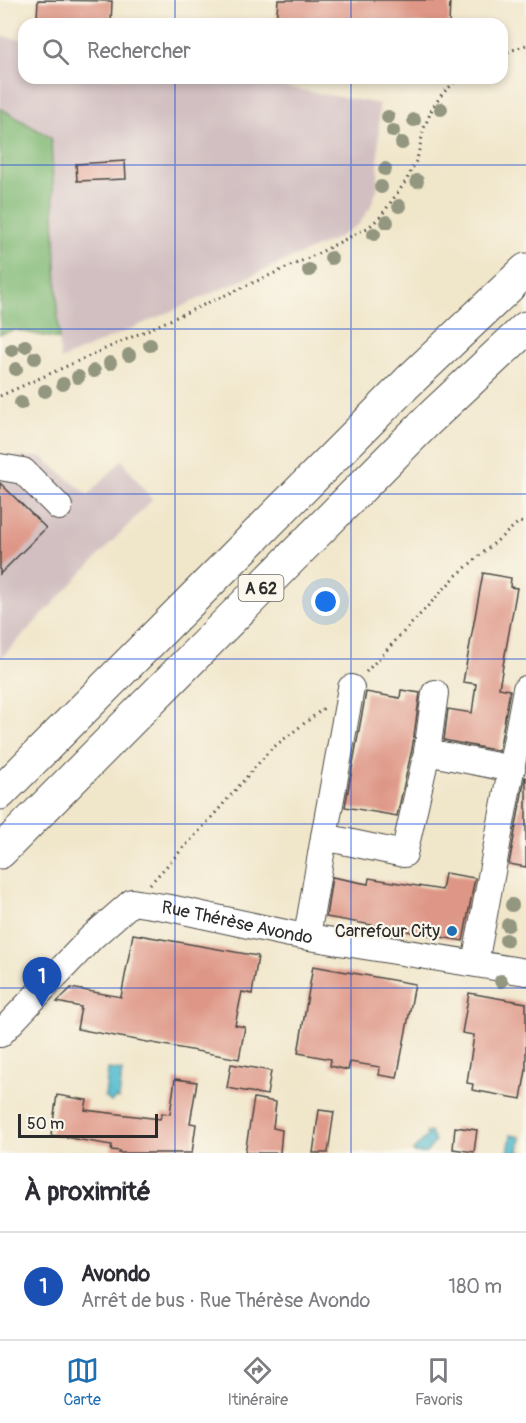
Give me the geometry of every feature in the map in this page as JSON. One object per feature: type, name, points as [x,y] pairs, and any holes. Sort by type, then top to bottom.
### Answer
[{"type":"highway","name":"A 62","points":[[0,793],[408,382],[526,270]]},
{"type":"highway","name":"A 62","points":[[0,852],[426,422],[526,328]]},
{"type":"street","points":[[0,467],[23,471],[59,507]]},
{"type":"street","points":[[307,936],[351,688]]},
{"type":"street","points":[[476,963],[526,689]]},
{"type":"street","points":[[324,837],[404,854],[427,752],[435,693]]},
{"type":"street","points":[[427,752],[512,769]]},
{"type":"street","name":"Rue Thérèse Avondo","points":[[0,1034],[91,938],[132,902],[290,934],[526,972]]},
{"type":"path","points":[[508,52],[526,45]]},
{"type":"path","points":[[0,396],[315,255],[369,227],[381,216],[406,181],[417,159],[424,128],[432,109],[442,94],[453,84]]},
{"type":"shaded area","points":[[0,36],[18,39],[18,84],[268,84],[379,104],[378,186],[370,208],[358,225],[335,239],[60,360],[51,138],[0,108]]},
{"type":"shaded area","points":[[0,456],[42,457],[88,495],[122,460],[152,500],[0,659]]},
{"type":"green space","points":[[0,108],[51,138],[59,339],[15,330],[0,334]]},
{"type":"water","points":[[108,1069],[122,1071],[119,1099],[116,1098],[111,1102],[105,1097]]},
{"type":"water","points":[[430,1132],[435,1142],[426,1153],[415,1153],[413,1151],[427,1136],[426,1133]]},
{"type":"water","points":[[511,1135],[521,1137],[519,1151],[521,1153],[508,1153]]},
{"type":"building","points":[[38,0],[112,1],[111,18],[37,17]]},
{"type":"building","points":[[278,0],[450,0],[449,18],[276,18]]},
{"type":"building","points":[[125,161],[126,179],[77,181],[76,164]]},
{"type":"building","points":[[0,483],[46,528],[0,574]]},
{"type":"building","points":[[483,573],[511,578],[510,587],[517,588],[499,688],[510,690],[499,751],[444,740],[448,709],[472,713],[476,684],[463,682]]},
{"type":"building","points":[[401,690],[420,693],[412,749],[397,816],[345,807],[366,692],[400,698]]},
{"type":"building","points":[[526,777],[526,867],[509,864]]},
{"type":"building","points":[[445,873],[475,878],[463,941],[326,917],[332,877],[368,884],[369,878],[442,890]]},
{"type":"building","points":[[133,934],[258,956],[252,994],[242,992],[235,1025],[245,1027],[239,1059],[77,1029],[81,1007],[57,1002],[71,988],[121,997]]},
{"type":"building","points":[[313,966],[415,984],[397,1078],[379,1075],[380,1067],[350,1062],[348,1070],[330,1066],[331,1059],[298,1053]]},
{"type":"building","points":[[469,993],[526,1003],[526,1070],[521,1099],[472,1090],[473,1084],[467,1083],[474,1035],[462,1033]]},
{"type":"building","points":[[231,1064],[271,1071],[267,1095],[227,1088]]},
{"type":"building","points":[[175,1079],[197,1082],[190,1123],[196,1124],[192,1153],[119,1153],[120,1151],[111,1150],[112,1145],[51,1135],[57,1095],[87,1100],[85,1110],[160,1119],[162,1113],[170,1114]]},
{"type":"building","points":[[254,1098],[276,1102],[273,1128],[282,1130],[280,1153],[245,1153]]},
{"type":"building","points":[[319,1110],[334,1112],[328,1153],[313,1153]]},
{"type":"building","points":[[455,1127],[477,1130],[474,1152],[453,1149]]},
{"type":"place","name":"Carrefour City","points":[[452,931]]},
{"type":"place","name":"Avondo","points":[[42,1007]]}]
